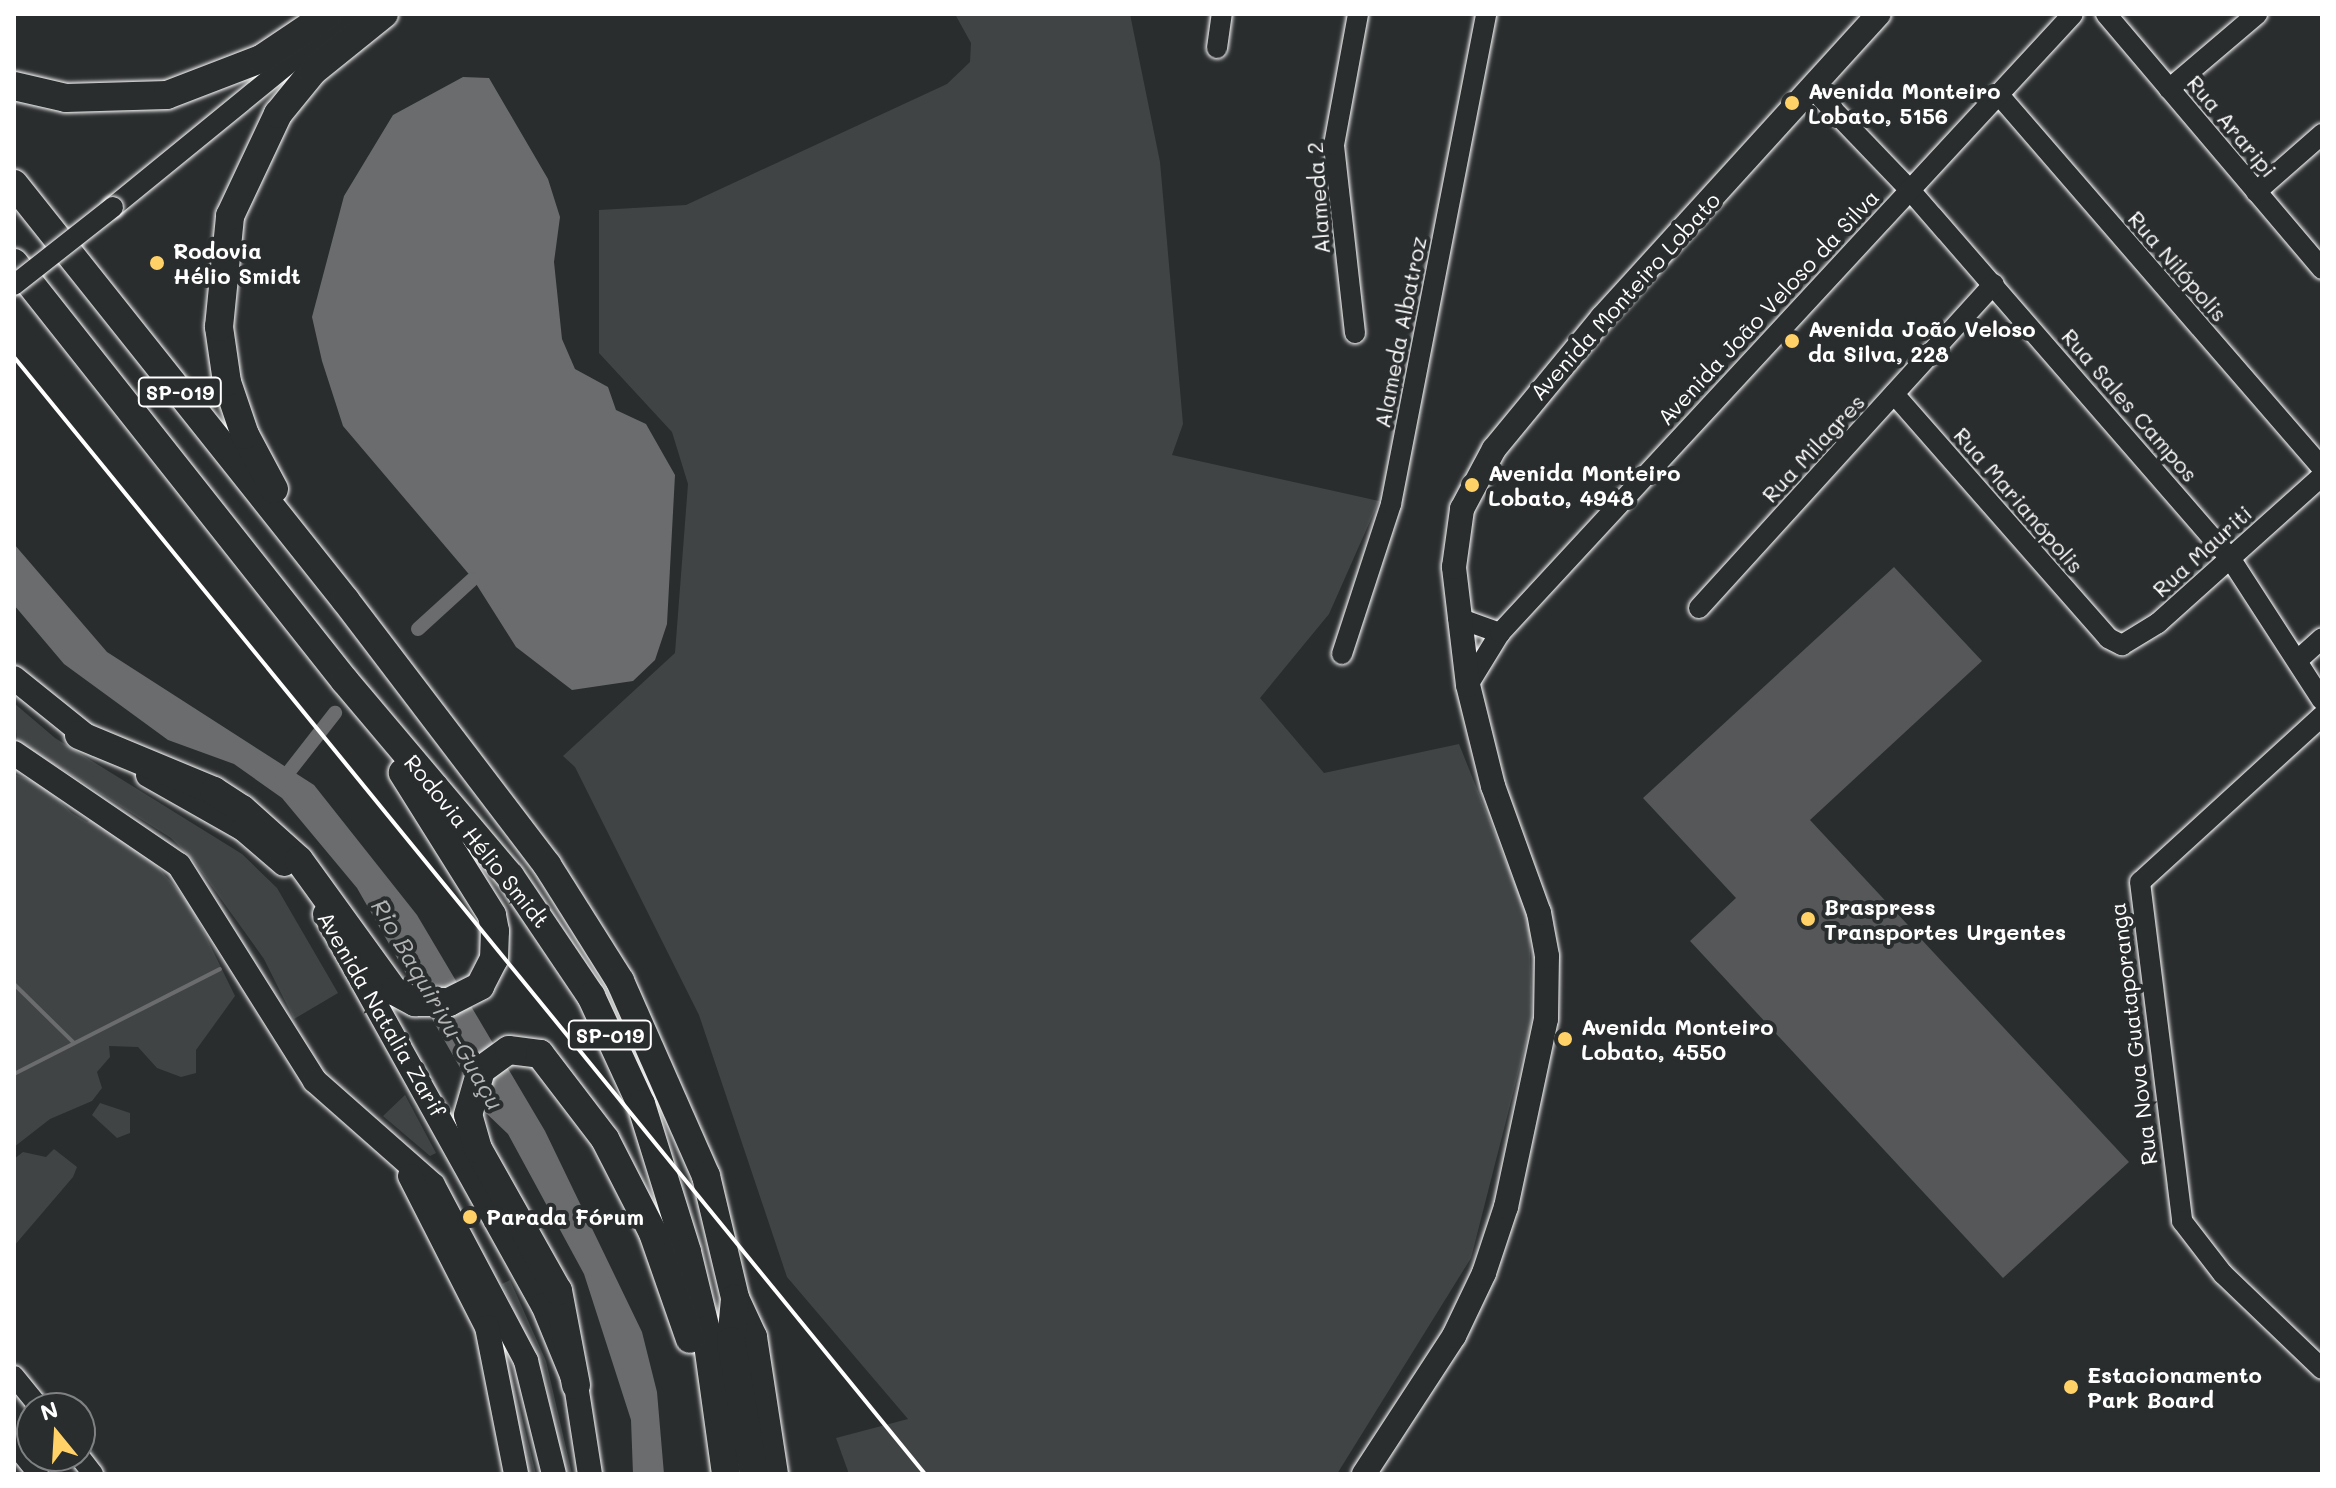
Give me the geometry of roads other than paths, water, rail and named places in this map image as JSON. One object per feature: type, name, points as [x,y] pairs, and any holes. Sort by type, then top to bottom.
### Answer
[{"type":"highway","points":[[14,86],[79,99],[167,95],[261,59],[328,14]]},
{"type":"highway","points":[[346,601],[245,435],[225,368],[220,271],[250,163],[278,114],[313,71],[384,14]]},
{"type":"highway","name":"Rodovia Hélio Smidt","points":[[14,184],[346,601],[547,865],[620,981],[706,1176],[735,1298],[753,1337],[774,1474]]},
{"type":"highway","name":"Rodovia Hélio Smidt","points":[[14,263],[345,681],[510,876],[553,933],[608,1030],[641,1104],[687,1252],[706,1330],[725,1468]]},
{"type":"highway","points":[[79,735],[214,791],[268,830],[299,860],[394,991],[432,1005],[480,986],[496,947],[492,915],[345,681]]},
{"type":"highway","points":[[576,1385],[558,1291],[478,1149],[468,1115],[481,1070],[509,1050],[528,1049],[549,1064],[579,1101],[628,1182],[675,1288],[725,1468]]},
{"type":"highway","name":"Rodovia Hélio Smidt","points":[[735,1298],[731,1341],[754,1474]]},
{"type":"main road","name":"Avenida Monteiro Lobato","points":[[1364,1474],[1454,1336],[1484,1273],[1506,1207],[1546,1019],[1547,956],[1539,913],[1493,786],[1468,685],[1458,618],[1455,538],[1472,485],[1494,449],[1602,318],[1879,14]]},
{"type":"main road","name":"Avenida Natalia Zarif","points":[[14,678],[79,735],[243,829],[288,868],[321,907],[529,1278],[576,1385],[590,1474]]},
{"type":"main road","points":[[14,753],[179,865],[213,910],[294,1054],[387,1145],[433,1185],[502,1307],[536,1391],[554,1474]]},
{"type":"main road","points":[[387,1145],[412,1178],[487,1327],[516,1474]]},
{"type":"street","points":[[14,285],[302,57],[350,14]]},
{"type":"street","points":[[302,57],[373,14]]},
{"type":"street","points":[[1217,48],[1222,14]]},
{"type":"street","name":"Alameda 2","points":[[1355,333],[1334,145],[1358,14]]},
{"type":"street","name":"Alameda Albatroz","points":[[1342,654],[1391,504],[1486,14]]},
{"type":"street","name":"Avenida João Veloso da Silva","points":[[1500,633],[2073,14]]},
{"type":"street","name":"Rua Araripi","points":[[2106,14],[2322,269]]},
{"type":"street","points":[[2169,89],[2257,14]]},
{"type":"street","name":"Rua Sales Campos","points":[[1813,89],[1994,284],[2230,558],[2299,659],[2322,700]]},
{"type":"street","name":"Rua Nilópolis","points":[[1999,95],[2322,468]]},
{"type":"street","points":[[2256,192],[2322,134]]},
{"type":"street","name":"Rua Milagres","points":[[1699,608],[1994,284]]},
{"type":"street","name":"Rua Marianópolis","points":[[1894,394],[2108,638]]},
{"type":"street","name":"Rua Mauriti","points":[[2108,638],[2131,643],[2322,476]]},
{"type":"street","points":[[1458,618],[1500,633],[1468,685]]},
{"type":"street","points":[[2299,659],[2322,638]]},
{"type":"street","name":"Rua Nova Guataporanga","points":[[2322,716],[2140,882],[2182,1221],[2196,1245],[2322,1369]]},
{"type":"street","points":[[14,1376],[27,1392]]},
{"type":"street","points":[[14,1444],[38,1474]]},
{"type":"water","points":[[463,77],[489,78],[548,179],[560,217],[554,262],[562,339],[575,369],[608,387],[616,410],[646,424],[675,475],[667,624],[655,660],[633,681],[572,690],[516,647],[473,579],[343,426],[322,361],[312,317],[344,196],[393,115]]},
{"type":"water","name":"Rio Baquirivu-Guaçu","points":[[14,544],[107,652],[314,785],[417,915],[545,1131],[642,1332],[657,1392],[664,1474],[633,1474],[631,1420],[584,1274],[508,1134],[486,1113],[357,888],[282,798],[234,764],[168,740],[64,664],[14,605]]},
{"type":"waterway","points":[[418,629],[473,579]]},
{"type":"waterway","points":[[281,782],[335,713]]},
{"type":"waterway","points":[[14,1074],[220,969]]},
{"type":"waterway","points":[[14,984],[74,1043]]},
{"type":"railway","points":[[14,357],[925,1474]]},
{"type":"place","name":"Avenida Monteiro Lobato, 5156","points":[[1792,103]]},
{"type":"place","name":"Rodovia Hélio Smidt","points":[[157,263]]},
{"type":"place","name":"Avenida João Veloso da Silva, 228","points":[[1792,341]]},
{"type":"place","name":"Avenida Monteiro Lobato, 4948","points":[[1472,485]]},
{"type":"place","name":"Braspress Transportes Urgentes","points":[[1808,919]]},
{"type":"place","name":"Avenida Monteiro Lobato, 4550","points":[[1565,1039]]},
{"type":"place","name":"Parada Fórum","points":[[470,1217]]},
{"type":"place","name":"Estacionamento Park Board","points":[[2071,1387]]}]
